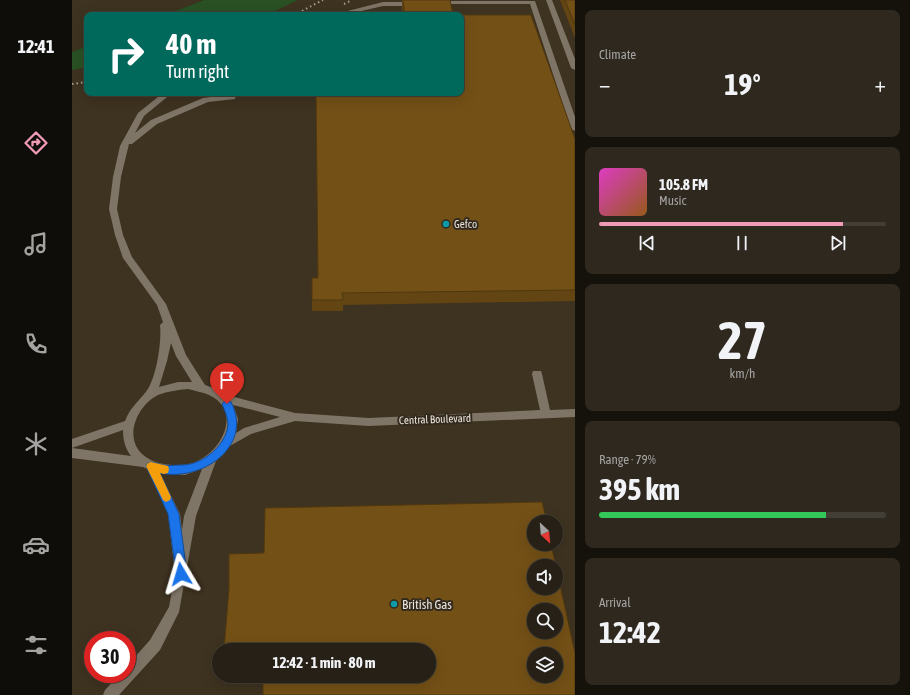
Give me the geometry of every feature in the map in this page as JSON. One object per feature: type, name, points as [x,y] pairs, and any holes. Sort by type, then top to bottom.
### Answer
[{"type":"street","points":[[549,0],[575,68]]},
{"type":"street","points":[[430,3],[533,2],[575,129]]},
{"type":"street","points":[[348,12],[383,4],[423,3]]},
{"type":"street","points":[[164,96],[141,115],[124,146],[117,178],[113,210],[119,236],[128,258],[161,304],[181,356],[201,387]]},
{"type":"street","points":[[124,146],[154,122],[206,100],[232,96]]},
{"type":"street","points":[[150,395],[161,369],[167,333],[161,304]]},
{"type":"street","points":[[537,374],[546,415]]},
{"type":"street","points":[[72,453],[147,464],[162,469],[184,470],[193,467],[211,459],[227,443],[231,433],[232,420],[230,409],[222,398],[212,391],[201,387],[188,385],[174,386],[150,395],[138,406],[132,414],[128,424],[128,442],[136,455],[147,464],[174,514],[181,574]]},
{"type":"street","name":"Central Boulevard","points":[[222,398],[296,417],[370,422],[575,414]]},
{"type":"street","name":"Central Boulevard","points":[[227,443],[248,431],[296,417]]},
{"type":"street","points":[[72,444],[128,424]]},
{"type":"street","points":[[110,695],[155,645],[175,608],[190,516],[211,459]]},
{"type":"shaded area","points":[[72,0],[204,0],[173,12],[84,12],[84,47],[72,52]]},
{"type":"shaded area","points":[[234,0],[575,0],[575,695],[72,695],[72,61],[84,57],[84,96],[464,96],[464,12],[202,12]]},
{"type":"green space","points":[[204,0],[298,0],[273,12],[173,12]]},
{"type":"green space","points":[[84,47],[84,68],[72,70],[72,52]]},
{"type":"building","points":[[403,0],[450,0],[452,12],[405,12]]},
{"type":"building","points":[[565,0],[575,0],[575,25]]},
{"type":"building","name":"Gefco","points":[[464,15],[531,15],[575,139],[575,290],[342,293],[343,300],[312,300],[312,278],[318,278],[316,96],[464,96]]},
{"type":"building","name":"British Gas","points":[[542,502],[545,515],[527,515],[527,551],[553,551],[554,559],[527,559],[527,595],[562,595],[575,653],[575,695],[263,695],[263,683],[436,683],[436,643],[225,643],[229,588],[229,554],[264,553],[265,508]]},
{"type":"railway","points":[[300,12],[323,0]]},
{"type":"railway","points":[[344,4],[352,0]]},
{"type":"railway","points":[[72,84],[84,82]]},
{"type":"slow traffic","points":[[164,469],[151,466],[166,497]]},
{"type":"place","name":"Gefco","points":[[446,224]]},
{"type":"place","name":"British Gas","points":[[394,604]]},
{"type":"route","points":[[181,574],[174,514],[151,466],[162,469],[184,470],[203,464],[218,454],[227,443],[233,426],[232,415],[227,404]]}]
